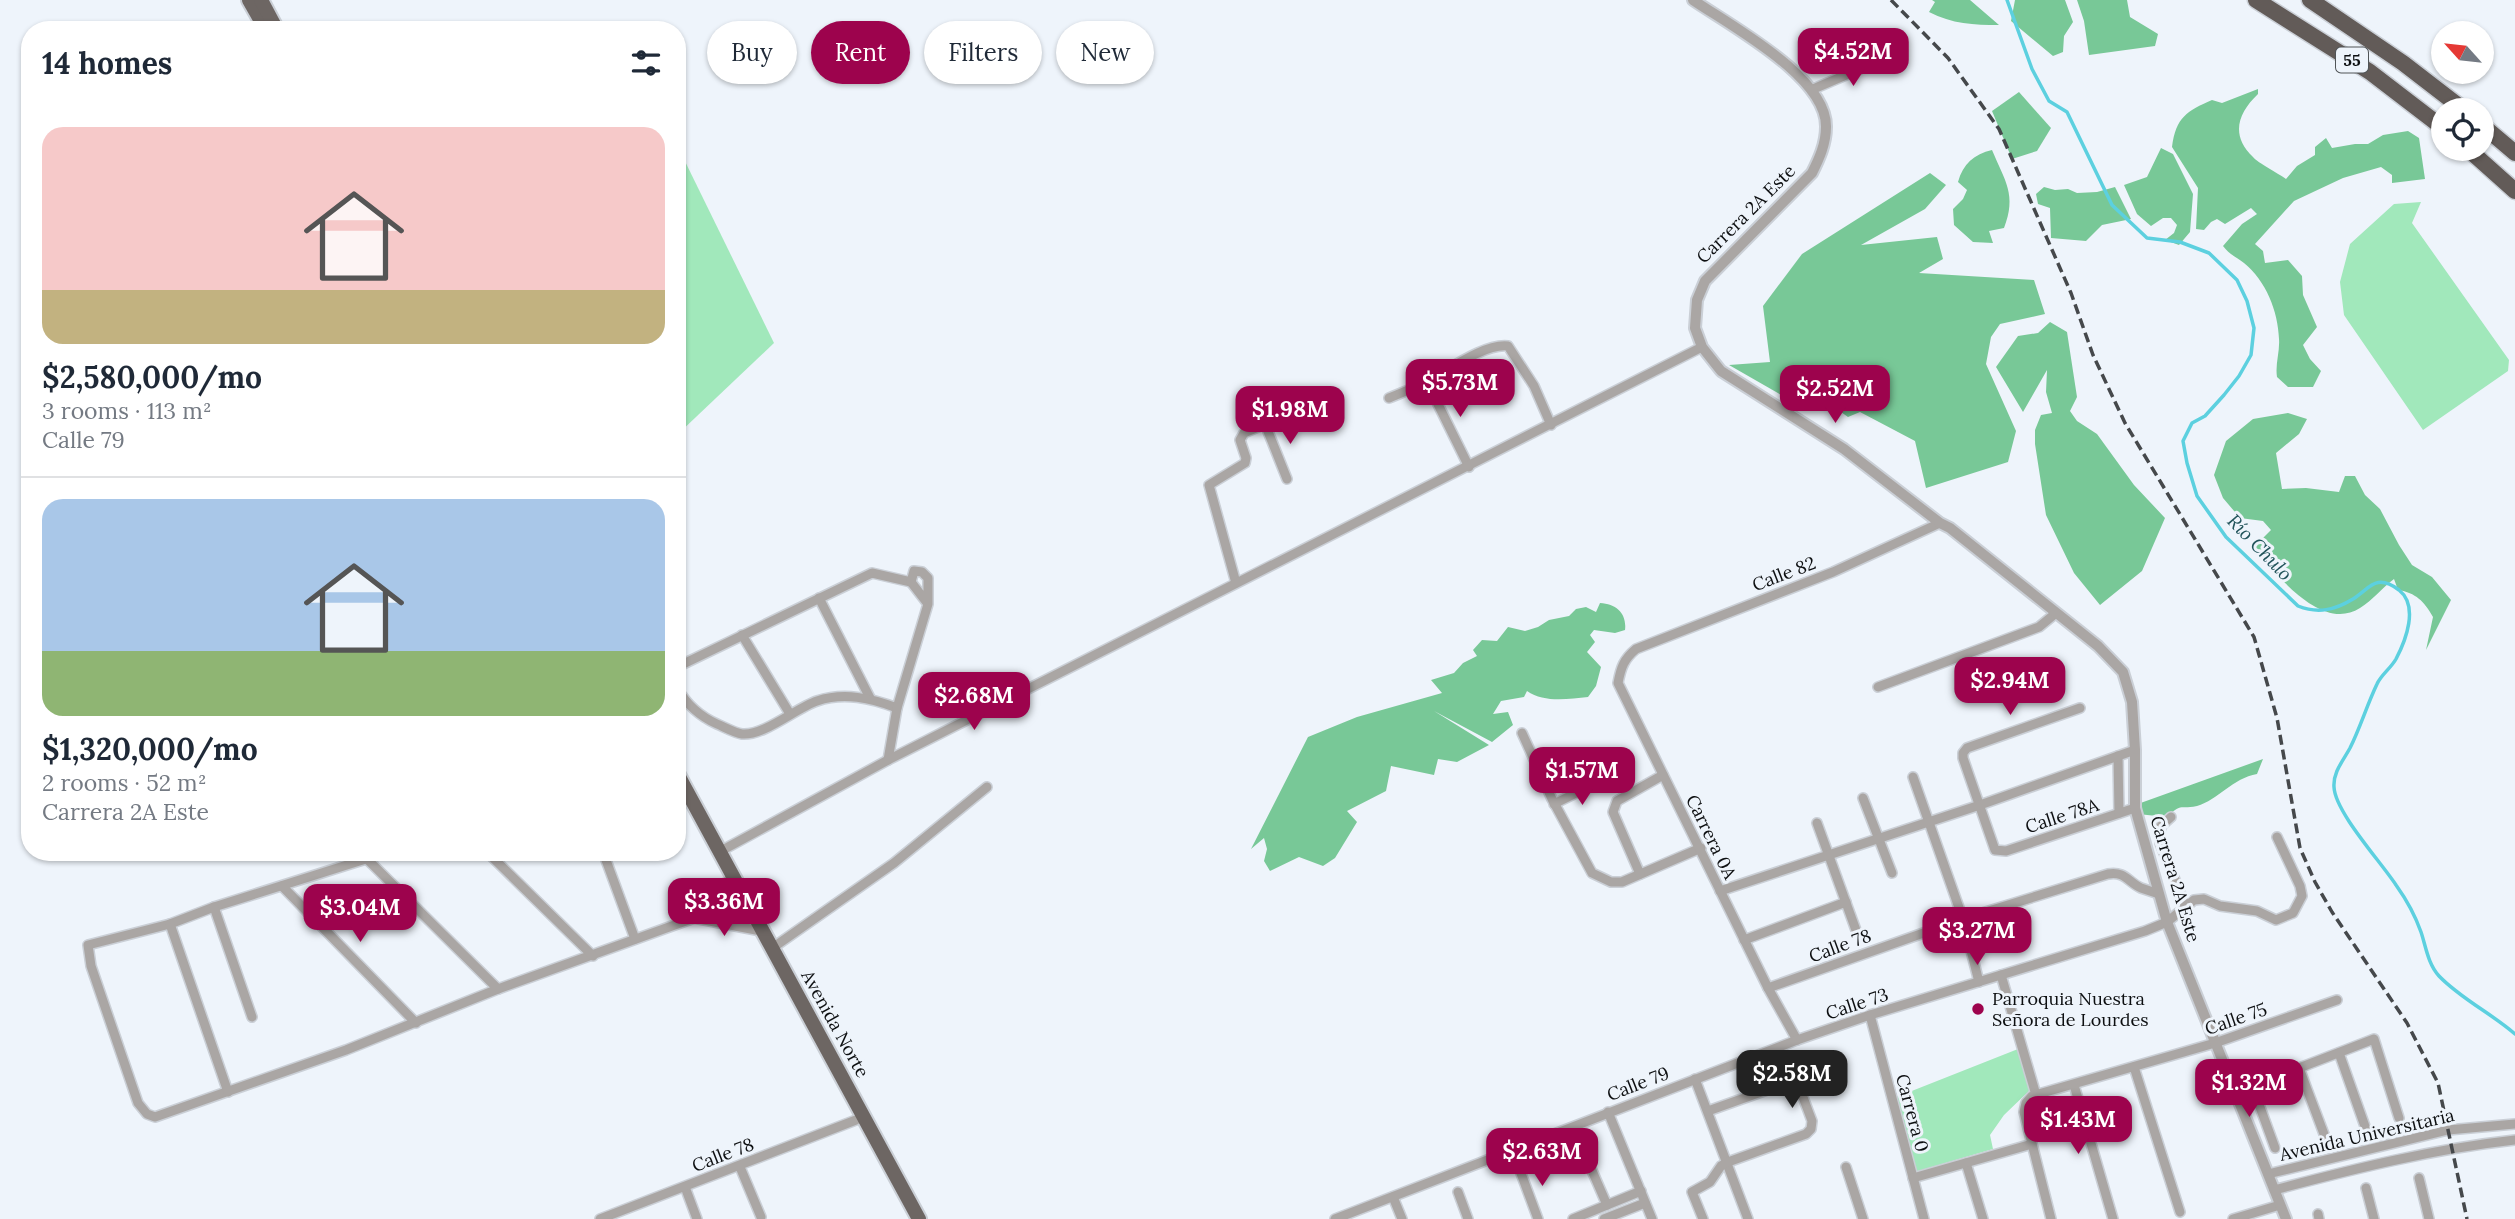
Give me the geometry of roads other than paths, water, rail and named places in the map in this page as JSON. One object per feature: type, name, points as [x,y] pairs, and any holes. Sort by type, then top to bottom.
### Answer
[{"type":"highway","name":"55","points":[[2256,0],[2370,72],[2431,119]]},
{"type":"highway","name":"55","points":[[2310,0],[2403,63],[2448,98]]},
{"type":"highway","points":[[2494,135],[2515,153]]},
{"type":"highway","points":[[2481,161],[2515,191]]},
{"type":"main road","points":[[249,0],[261,21]]},
{"type":"main road","points":[[261,0],[272,21]]},
{"type":"main road","name":"Avenida Norte","points":[[686,790],[719,852],[729,878]]},
{"type":"main road","name":"Avenida Norte","points":[[686,804],[729,878],[910,1219]]},
{"type":"main road","name":"Avenida Norte","points":[[755,929],[771,949],[919,1219]]},
{"type":"street","name":"Carrera 2A Este","points":[[1693,0],[1777,57],[1806,81],[1820,103],[1826,125],[1820,157],[1812,173],[1705,281],[1697,300],[1695,328],[1702,348],[1721,371],[1844,449],[1945,526],[2098,646],[2123,672],[2132,702],[2135,808],[2167,922],[2286,1219]]},
{"type":"street","points":[[1811,90],[1883,59]]},
{"type":"street","points":[[1389,398],[1496,345],[1508,346],[1534,386],[1551,425]]},
{"type":"street","points":[[719,852],[888,760],[1702,348]]},
{"type":"street","points":[[1426,382],[1469,467]]},
{"type":"street","points":[[1236,583],[1209,485],[1243,466],[1246,458],[1240,440],[1242,435],[1290,413]]},
{"type":"street","points":[[1265,424],[1287,479]]},
{"type":"street","name":"Calle 82","points":[[1636,649],[1945,526]]},
{"type":"street","points":[[888,760],[897,708],[928,604],[928,578],[922,572],[914,571],[911,582],[928,604]]},
{"type":"street","points":[[686,663],[872,573],[911,582]]},
{"type":"street","points":[[819,598],[870,698]]},
{"type":"street","points":[[1878,687],[2039,627],[2056,613]]},
{"type":"street","points":[[742,635],[790,714]]},
{"type":"street","name":"Carrera 0A","points":[[1636,649],[1626,656],[1618,683],[1768,988],[1797,1040]]},
{"type":"street","points":[[686,701],[693,711],[743,734],[771,726],[817,701],[844,697],[870,698],[897,708]]},
{"type":"street","points":[[1980,805],[1963,753],[1967,748],[2080,708]]},
{"type":"street","points":[[1522,733],[1554,804],[1591,873],[1611,882],[1622,882],[1701,848]]},
{"type":"street","points":[[1720,891],[1980,805],[2135,750]]},
{"type":"street","points":[[2118,756],[2119,813]]},
{"type":"street","points":[[1640,874],[1613,812],[1614,806],[1617,801],[1663,775]]},
{"type":"street","points":[[1913,777],[1963,919],[1979,982]]},
{"type":"street","points":[[1554,804],[1596,783]]},
{"type":"street","points":[[771,949],[894,863],[987,787]]},
{"type":"street","points":[[1864,798],[1877,839],[1892,873]]},
{"type":"street","name":"Calle 78A","points":[[1980,805],[1998,852],[2135,808]]},
{"type":"street","points":[[2171,817],[2161,826],[2160,843],[2186,907]]},
{"type":"street","points":[[1817,823],[1857,933]]},
{"type":"street","points":[[2167,922],[2194,900],[2204,899],[2220,906],[2257,911],[2276,920],[2293,913],[2302,896],[2300,886],[2277,837]]},
{"type":"street","points":[[361,861],[214,907],[170,924],[88,945],[91,966],[138,1103],[147,1114],[155,1117],[228,1092],[694,918],[717,897],[729,878]]},
{"type":"street","points":[[369,861],[498,989]]},
{"type":"street","points":[[497,861],[593,956]]},
{"type":"street","points":[[606,861],[635,939]]},
{"type":"street","name":"Calle 78","points":[[1768,988],[1963,919],[2117,872],[2124,874],[2138,886],[2159,894]]},
{"type":"street","points":[[282,886],[416,1023]]},
{"type":"street","points":[[1744,940],[1846,902]]},
{"type":"street","points":[[214,907],[252,1017]]},
{"type":"street","points":[[694,918],[755,929]]},
{"type":"street","name":"Calle 73","points":[[1797,1040],[2167,922]]},
{"type":"street","points":[[170,924],[228,1092]]},
{"type":"street","points":[[2001,975],[2036,1095]]},
{"type":"street","name":"Calle 75","points":[[2032,1144],[2024,1112],[2026,1103],[2032,1096],[2215,1043],[2337,1000]]},
{"type":"street","name":"Carrera 0","points":[[1870,1015],[1924,1219]]},
{"type":"street","name":"Calle 79","points":[[1335,1219],[1797,1040]]},
{"type":"street","points":[[2232,1086],[2298,1068],[2374,1040],[2399,1118]]},
{"type":"street","points":[[2339,1053],[2367,1132]]},
{"type":"street","points":[[2134,1067],[2180,1212]]},
{"type":"street","points":[[2298,1068],[2327,1142]]},
{"type":"street","points":[[1695,1079],[1748,1219]]},
{"type":"street","points":[[2250,1080],[2275,1148]]},
{"type":"street","points":[[1703,1219],[1692,1192],[1710,1182],[1721,1166],[1728,1162],[1806,1134],[1811,1129],[1812,1121],[1798,1084],[1792,1082],[1708,1111]]},
{"type":"street","points":[[2074,1086],[2113,1219]]},
{"type":"street","points":[[1608,1112],[1652,1219]]},
{"type":"street","name":"Calle 78","points":[[600,1219],[856,1121]]},
{"type":"street","name":"Avenida Universitaria","points":[[2268,1174],[2448,1130],[2515,1124]]},
{"type":"street","name":"Avenida Universitaria","points":[[2274,1190],[2341,1172],[2452,1148],[2515,1140]]},
{"type":"street","points":[[1580,1143],[1607,1205]]},
{"type":"street","points":[[1913,1178],[2032,1144],[2051,1219]]},
{"type":"street","points":[[1966,1163],[1983,1219]]},
{"type":"street","points":[[740,1167],[761,1217]]},
{"type":"street","points":[[1846,1167],[1863,1219]]},
{"type":"street","points":[[1519,1168],[1538,1219]]},
{"type":"street","points":[[2419,1178],[2429,1219]]},
{"type":"street","points":[[685,1186],[697,1219]]},
{"type":"street","points":[[2366,1188],[2374,1219]]},
{"type":"street","points":[[1573,1219],[1641,1191]]},
{"type":"street","points":[[1458,1192],[1468,1219]]},
{"type":"street","points":[[1393,1197],[1402,1219]]},
{"type":"street","points":[[1604,1219],[1645,1203]]},
{"type":"street","points":[[2234,1219],[2280,1205]]},
{"type":"street","points":[[631,1208],[635,1219]]},
{"type":"waterway","name":"Río Chulo","points":[[2007,0],[2032,69],[2049,101],[2067,112],[2112,205],[2147,238],[2180,242],[2209,253],[2237,280],[2247,301],[2254,328],[2251,355],[2224,395],[2205,416],[2192,423],[2183,441],[2197,496],[2226,537],[2298,606],[2312,610],[2333,608],[2379,582],[2391,585],[2405,597],[2409,623],[2404,642],[2394,662],[2377,684],[2354,740],[2337,771],[2334,782],[2336,797],[2350,823],[2407,902],[2435,971],[2457,992],[2515,1034]]},
{"type":"railway","points":[[1891,0],[1948,58],[1999,129],[2071,293],[2093,355],[2125,423],[2254,637],[2277,718],[2300,848],[2332,912],[2407,1023],[2438,1083],[2467,1219]]},
{"type":"place","name":"Parroquia Nuestra Señora de Lourdes","points":[[1978,1009]]}]
